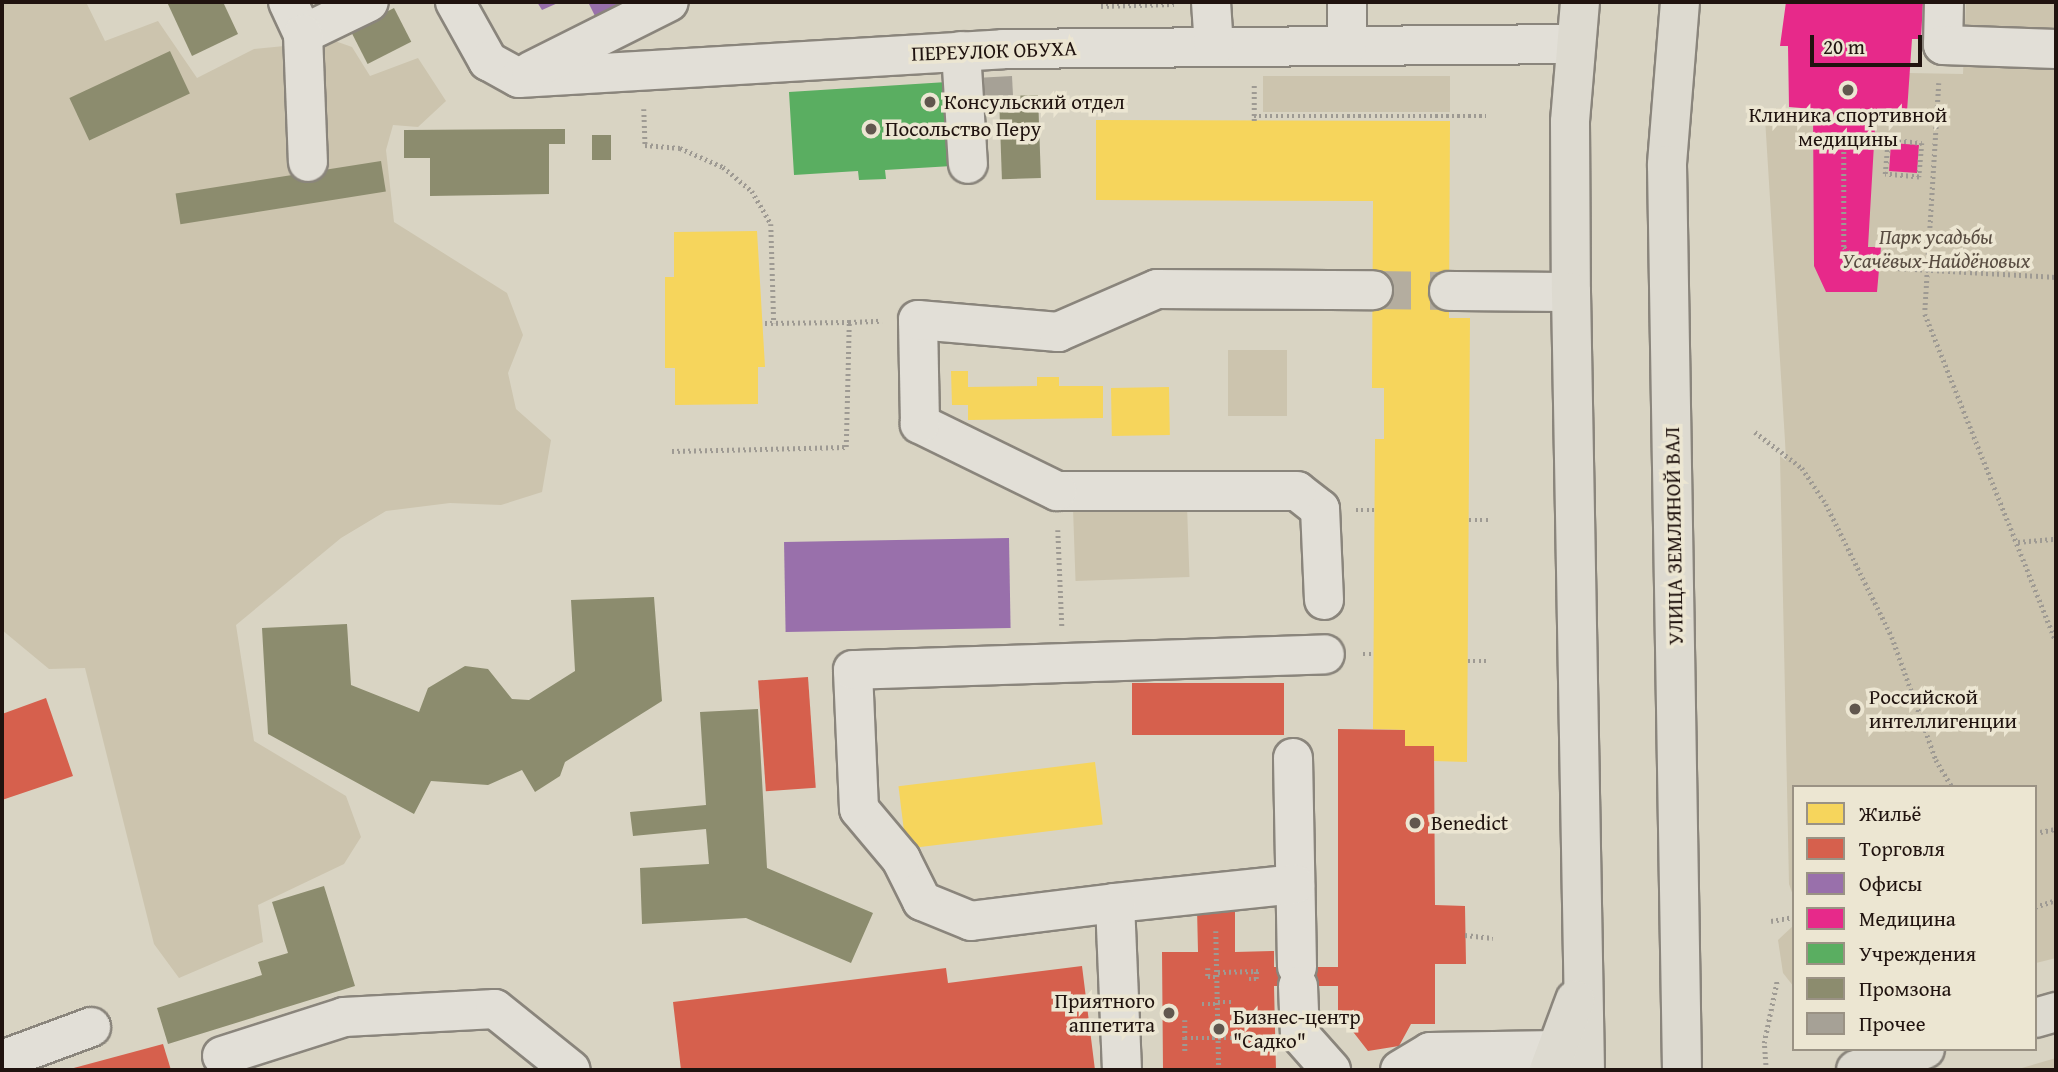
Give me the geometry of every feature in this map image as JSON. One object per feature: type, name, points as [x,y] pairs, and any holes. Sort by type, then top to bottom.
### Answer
[{"type":"main road","points":[[1564,1064],[1584,975],[1571,292],[1574,44],[1580,2]]},
{"type":"main road","name":"УЛИЦА ЗЕМЛЯНОЙ ВАЛ","points":[[1681,2],[1667,165],[1682,1070]]},
{"type":"main road","points":[[1682,989],[1710,1070]]},
{"type":"main road","points":[[2037,1017],[2056,1012]]},
{"type":"main road","points":[[1856,1070],[1918,1051]]},
{"type":"street","points":[[308,162],[296,18],[369,2]]},
{"type":"street","points":[[455,2],[488,61],[517,78],[669,2]]},
{"type":"street","points":[[1211,2],[1213,47]]},
{"type":"street","points":[[1347,2],[1347,46]]},
{"type":"street","points":[[1944,2],[1942,45],[2056,49]]},
{"type":"street","name":"ПЕРЕУЛОК ОБУХА","points":[[517,78],[961,51],[1574,44]]},
{"type":"street","points":[[961,51],[968,164]]},
{"type":"street","points":[[1324,600],[1320,509],[1297,491],[1057,491],[920,424],[918,320],[1058,332],[1157,289],[1373,290]]},
{"type":"street","points":[[1450,291],[1571,292]]},
{"type":"street","points":[[1295,884],[971,921],[922,901],[901,859],[859,808],[853,670],[1064,665],[1325,654]]},
{"type":"street","points":[[1293,758],[1295,884],[1288,976],[1300,1035],[1331,1070]]},
{"type":"street","points":[[1115,903],[1122,1070]]},
{"type":"street","points":[[222,1056],[344,1017],[495,1009],[571,1070]]},
{"type":"street","points":[[2,1059],[90,1027]]},
{"type":"street","points":[[1399,1070],[1430,1052],[1564,1064]]},
{"type":"path","points":[[1101,6],[1211,2]]},
{"type":"path","points":[[1942,45],[1925,314],[2056,641]]},
{"type":"path","points":[[1254,72],[1254,118],[1486,116]]},
{"type":"path","points":[[643,99],[645,145],[680,148],[723,167],[752,191],[771,224],[774,323]]},
{"type":"path","points":[[1888,139],[1922,143],[1921,162],[1919,177],[1885,174],[1888,139]]},
{"type":"path","points":[[1843,146],[1844,247],[1860,266],[2056,277]]},
{"type":"path","points":[[1921,162],[1934,162]]},
{"type":"path","points":[[765,323],[918,320]]},
{"type":"path","points":[[672,451],[846,447],[849,322]]},
{"type":"path","points":[[1755,432],[1801,468],[1826,504],[1892,637],[1936,760],[1951,785]]},
{"type":"path","points":[[1057,491],[1064,665]]},
{"type":"path","points":[[1469,520],[1488,520]]},
{"type":"path","points":[[2018,542],[2056,539]]},
{"type":"path","points":[[1468,661],[1488,661]]},
{"type":"path","points":[[2037,832],[2056,829]]},
{"type":"path","points":[[2037,906],[2056,900]]},
{"type":"path","points":[[1771,921],[1792,917]]},
{"type":"path","points":[[1189,1069],[1219,1070],[1217,918]]},
{"type":"path","points":[[1465,935],[1493,938]]},
{"type":"path","points":[[1208,968],[1208,977],[1242,970],[1288,976]]},
{"type":"path","points":[[1248,979],[1256,979],[1256,971]]},
{"type":"path","points":[[1766,1070],[1764,1043],[1777,981]]},
{"type":"path","points":[[1202,1004],[1234,1002]]},
{"type":"path","points":[[1185,1020],[1185,1054]]},
{"type":"path","points":[[1185,1038],[1253,1038],[1253,1053]]},
{"type":"green space","points":[[2,2],[86,2],[105,41],[158,21],[197,78],[254,49],[335,41],[352,47],[370,76],[418,58],[446,101],[418,127],[393,125],[386,150],[394,222],[507,293],[523,335],[508,373],[516,409],[551,440],[542,492],[501,505],[450,503],[386,511],[341,538],[236,625],[254,741],[346,796],[361,837],[344,864],[258,905],[263,942],[179,978],[154,944],[85,668],[49,669],[2,630]]},
{"type":"green space","name":"Парк усадьбы Усачёвых-Найдёновых","points":[[1966,2],[2056,2],[2056,958],[2037,963],[2037,785],[1792,785],[1792,892],[1789,884],[1780,456],[1786,461],[1765,118],[1774,108],[1813,109],[1814,145],[1871,146],[1876,110],[1907,112],[1909,73],[1963,74]]},
{"type":"green space","points":[[1263,76],[1450,76],[1450,112],[1263,112]]},
{"type":"green space","points":[[1228,350],[1287,350],[1287,416],[1228,416]]},
{"type":"green space","points":[[1187,506],[1189,577],[1076,581],[1073,510]]},
{"type":"green space","points":[[1792,927],[1792,984],[1783,973],[1778,940]]},
{"type":"green space","points":[[2056,1058],[2056,1070],[2015,1070]]},
{"type":"building: Жильё","points":[[1096,120],[1450,121],[1449,318],[1470,318],[1467,762],[1434,761],[1434,746],[1405,746],[1405,730],[1373,729],[1375,439],[1384,439],[1384,388],[1372,388],[1373,201],[1096,200]]},
{"type":"building: Жильё","points":[[757,231],[765,367],[758,367],[758,404],[675,405],[675,368],[665,368],[665,277],[674,277],[674,232]]},
{"type":"building: Жильё","points":[[951,371],[968,371],[968,387],[1037,386],[1037,377],[1059,377],[1059,386],[1103,386],[1103,418],[968,420],[968,405],[952,405]]},
{"type":"building: Жильё","points":[[1169,387],[1170,435],[1112,436],[1111,388]]},
{"type":"building: Жильё","points":[[1095,762],[1103,825],[906,849],[898,786]]},
{"type":"building: Торговля","points":[[808,677],[816,788],[766,791],[758,680]]},
{"type":"building: Торговля","points":[[1132,683],[1284,683],[1284,735],[1132,735]]},
{"type":"building: Торговля","points":[[46,698],[73,776],[2,800],[2,714]]},
{"type":"building: Торговля","points":[[1338,729],[1405,730],[1405,746],[1434,746],[1435,905],[1465,906],[1466,964],[1435,964],[1435,1024],[1411,1024],[1399,1046],[1368,1051],[1347,1024],[1338,1024],[1338,986],[1274,986],[1276,1070],[1163,1070],[1162,952],[1198,952],[1197,908],[1235,908],[1235,952],[1274,951],[1274,967],[1338,967]]},
{"type":"building: Торговля","points":[[1082,966],[1095,1070],[681,1070],[673,1002],[946,968],[948,983]]},
{"type":"building: Торговля","points":[[163,1044],[171,1070],[70,1070],[70,1069]]},
{"type":"building: Офисы","points":[[537,2],[560,2],[542,10]]},
{"type":"building: Офисы","points":[[588,2],[633,2],[597,20]]},
{"type":"building: Офисы","points":[[1009,538],[1011,628],[786,632],[784,542]]},
{"type":"building: Медицина","name":"Клиника спортивной медицины","points":[[1786,2],[1923,2],[1921,39],[1912,39],[1907,112],[1876,110],[1868,247],[1881,247],[1877,292],[1826,292],[1814,266],[1813,109],[1789,107],[1788,46],[1780,46]]},
{"type":"building: Медицина","points":[[1891,143],[1919,145],[1917,173],[1889,171]]},
{"type":"building: Учреждения","name":"Посольство Перу","points":[[947,82],[952,166],[885,170],[886,179],[859,180],[858,171],[794,175],[789,92]]},
{"type":"building: Промзона","points":[[167,2],[223,2],[238,34],[192,56]]},
{"type":"building: Промзона","points":[[394,8],[411,42],[368,64],[350,30]]},
{"type":"building: Промзона","points":[[170,51],[190,94],[89,141],[69,98]]},
{"type":"building: Промзона","points":[[1038,95],[1041,178],[1002,179],[999,96]]},
{"type":"building: Промзона","points":[[565,129],[565,144],[549,144],[549,194],[430,196],[430,158],[404,158],[404,130]]},
{"type":"building: Промзона","points":[[592,135],[611,135],[611,160],[592,160]]},
{"type":"building: Промзона","points":[[381,161],[386,192],[180,224],[176,194]]},
{"type":"building: Промзона","points":[[654,597],[662,701],[565,762],[560,776],[535,792],[522,770],[488,785],[431,781],[414,814],[268,734],[262,628],[347,624],[351,685],[419,712],[428,688],[465,666],[488,669],[512,699],[529,700],[575,671],[571,600]]},
{"type":"building: Промзона","points":[[758,709],[767,868],[873,913],[851,963],[746,918],[642,924],[640,868],[709,864],[706,829],[633,836],[630,812],[706,805],[700,712]]},
{"type":"building: Промзона","points":[[324,886],[355,986],[168,1044],[157,1008],[262,975],[258,962],[288,953],[272,902]]},
{"type":"building: Прочее","points":[[1012,76],[1013,96],[981,98],[980,78]]},
{"type":"tunnel","points":[[1373,290],[1449,291]]},
{"type":"place","name":"Клиника спортивной медицины","points":[[1848,90]]},
{"type":"place","name":"Консульский отдел","points":[[930,102]]},
{"type":"place","name":"Посольство Перу","points":[[871,129]]},
{"type":"place","name":"Российской интеллигенции","points":[[1855,709]]},
{"type":"place","name":"Benedict","points":[[1415,823]]},
{"type":"place","name":"Приятного аппетита","points":[[1169,1013]]},
{"type":"place","name":"Бизнес-центр \"Садко\"","points":[[1219,1029]]}]
